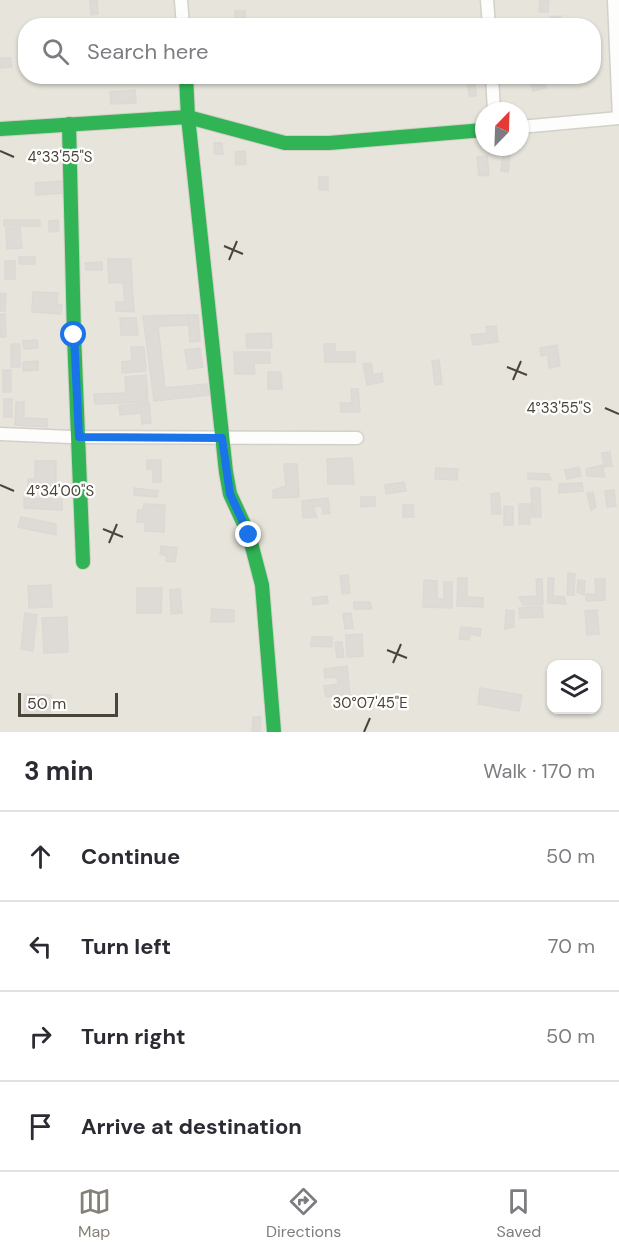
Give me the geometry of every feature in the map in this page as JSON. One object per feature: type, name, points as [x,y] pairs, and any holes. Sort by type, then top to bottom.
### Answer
[{"type":"street","points":[[182,0],[183,18]]},
{"type":"street","points":[[487,0],[488,18]]},
{"type":"street","points":[[529,126],[619,118],[614,0]]},
{"type":"street","points":[[186,84],[222,438],[230,494],[249,535],[262,585],[274,732]]},
{"type":"street","points":[[492,84],[493,102]]},
{"type":"street","points":[[0,129],[188,117],[285,143],[329,143],[475,131]]},
{"type":"street","points":[[69,124],[83,562]]},
{"type":"street","points":[[0,434],[79,437],[357,438]]},
{"type":"shaded area","points":[[0,0],[619,0],[619,732],[0,732]]},
{"type":"building","points":[[90,0],[97,0],[98,14],[91,15]]},
{"type":"building","points":[[540,0],[549,0],[548,12],[539,12]]},
{"type":"building","points":[[235,11],[245,11],[245,18],[235,18]]},
{"type":"building","points":[[0,58],[11,58],[12,67],[0,68]]},
{"type":"building","points":[[468,84],[475,84],[476,96],[469,96]]},
{"type":"building","points":[[531,84],[545,84],[546,88],[533,91]]},
{"type":"building","points":[[135,90],[136,103],[111,104],[110,92]]},
{"type":"building","points":[[214,143],[222,143],[223,154],[215,154]]},
{"type":"building","points":[[245,151],[246,164],[236,165],[235,152]]},
{"type":"building","points":[[487,156],[489,175],[479,176],[477,157]]},
{"type":"building","points":[[503,156],[510,156],[508,172],[501,171]]},
{"type":"building","points":[[319,177],[328,177],[328,190],[319,190]]},
{"type":"building","points":[[62,181],[63,193],[36,195],[35,183]]},
{"type":"building","points":[[4,220],[40,220],[40,226],[4,226]]},
{"type":"building","points":[[58,220],[59,231],[49,232],[49,221]]},
{"type":"building","points":[[6,228],[20,228],[22,248],[7,249]]},
{"type":"building","points":[[19,257],[35,257],[35,264],[19,264]]},
{"type":"building","points":[[108,259],[131,259],[132,282],[109,283]]},
{"type":"building","points":[[5,261],[15,261],[15,279],[5,279]]},
{"type":"building","points":[[102,262],[102,270],[86,270],[85,263]]},
{"type":"building","points":[[132,282],[134,312],[116,311],[116,302],[125,302],[123,283]]},
{"type":"building","points":[[33,292],[58,293],[57,305],[62,305],[61,314],[32,312]]},
{"type":"building","points":[[0,293],[6,294],[5,311],[0,311]]},
{"type":"building","points":[[0,314],[5,314],[6,337],[0,337]]},
{"type":"building","points":[[188,315],[198,315],[200,341],[190,342]]},
{"type":"building","points":[[188,315],[189,325],[158,326],[165,388],[207,384],[209,395],[154,401],[143,316]]},
{"type":"building","points":[[120,318],[136,318],[138,335],[121,335]]},
{"type":"building","points":[[496,326],[498,342],[473,345],[471,335],[487,333],[486,327]]},
{"type":"building","points":[[271,333],[272,348],[247,348],[246,334]]},
{"type":"building","points":[[37,340],[38,348],[24,349],[23,341]]},
{"type":"building","points":[[11,344],[20,344],[20,367],[11,367]]},
{"type":"building","points":[[324,344],[335,344],[335,352],[355,352],[355,362],[325,362]]},
{"type":"building","points":[[557,345],[560,366],[549,368],[548,355],[541,356],[540,348]]},
{"type":"building","points":[[131,347],[144,347],[146,371],[122,373],[122,362],[132,361]]},
{"type":"building","points":[[200,348],[203,367],[188,369],[185,350]]},
{"type":"building","points":[[234,352],[270,352],[270,363],[254,363],[255,374],[235,374]]},
{"type":"building","points":[[439,360],[442,384],[435,385],[432,361]]},
{"type":"building","points":[[38,361],[38,370],[23,371],[23,362]]},
{"type":"building","points":[[371,363],[373,375],[382,373],[383,382],[367,385],[363,364]]},
{"type":"building","points":[[3,370],[11,370],[11,392],[3,392]]},
{"type":"building","points":[[268,372],[281,372],[282,389],[268,389]]},
{"type":"building","points":[[146,375],[148,402],[95,404],[94,394],[126,393],[125,377]]},
{"type":"building","points":[[351,389],[358,389],[360,412],[341,412],[340,403],[352,403]]},
{"type":"building","points":[[4,399],[12,399],[12,417],[4,417]]},
{"type":"building","points":[[16,402],[24,402],[24,418],[47,419],[47,427],[15,425]]},
{"type":"building","points":[[149,403],[151,423],[142,424],[141,413],[120,415],[119,406]]},
{"type":"building","points":[[610,452],[612,466],[604,467],[602,453]]},
{"type":"building","points":[[352,458],[354,484],[328,484],[327,459]]},
{"type":"building","points":[[147,460],[161,460],[161,482],[153,482],[153,469],[147,469]]},
{"type":"building","points":[[35,461],[56,461],[56,490],[28,490],[28,479],[35,479]]},
{"type":"building","points":[[284,464],[297,464],[299,497],[273,498],[273,490],[286,486]]},
{"type":"building","points":[[602,465],[605,477],[587,476],[586,469]]},
{"type":"building","points":[[579,467],[581,476],[567,479],[565,470]]},
{"type":"building","points":[[436,468],[458,469],[457,480],[435,479]]},
{"type":"building","points":[[528,473],[549,474],[551,480],[528,479]]},
{"type":"building","points":[[404,482],[406,491],[386,494],[385,485]]},
{"type":"building","points":[[582,483],[583,491],[559,493],[559,484]]},
{"type":"building","points":[[134,488],[158,491],[157,497],[134,495]]},
{"type":"building","points":[[531,488],[540,488],[541,517],[532,517]]},
{"type":"building","points":[[614,490],[616,506],[607,507],[605,491]]},
{"type":"building","points":[[593,492],[596,507],[591,510],[587,493]]},
{"type":"building","points":[[499,493],[501,514],[492,514],[491,494]]},
{"type":"building","points":[[361,497],[375,497],[375,506],[361,507]]},
{"type":"building","points":[[24,498],[62,499],[62,510],[24,508]]},
{"type":"building","points":[[328,498],[330,513],[323,514],[322,506],[313,507],[317,517],[303,518],[302,501]]},
{"type":"building","points":[[144,504],[165,505],[164,532],[145,531],[145,522],[137,522],[138,510],[143,510]]},
{"type":"building","points":[[519,504],[530,504],[530,524],[519,524]]},
{"type":"building","points":[[403,505],[413,505],[414,517],[403,517]]},
{"type":"building","points":[[504,506],[513,507],[513,525],[504,525]]},
{"type":"building","points":[[21,517],[56,524],[56,535],[18,527]]},
{"type":"building","points":[[161,546],[177,548],[175,562],[166,561],[167,556],[160,554]]},
{"type":"building","points":[[568,573],[575,574],[574,595],[567,595]]},
{"type":"building","points":[[348,575],[350,593],[342,594],[340,576]]},
{"type":"building","points":[[458,578],[467,578],[467,597],[483,598],[483,607],[457,606]]},
{"type":"building","points":[[548,578],[554,578],[553,596],[564,597],[566,604],[548,603]]},
{"type":"building","points":[[536,579],[542,579],[543,604],[523,605],[519,597],[537,596]]},
{"type":"building","points":[[595,579],[605,579],[605,600],[586,601],[586,594],[596,594]]},
{"type":"building","points":[[424,580],[437,581],[437,599],[444,599],[444,582],[452,582],[452,608],[423,607]]},
{"type":"building","points":[[578,580],[585,581],[584,595],[577,592]]},
{"type":"building","points":[[51,585],[52,607],[29,608],[28,586]]},
{"type":"building","points":[[137,588],[162,588],[161,613],[137,613]]},
{"type":"building","points":[[180,589],[182,613],[171,614],[170,590]]},
{"type":"building","points":[[327,596],[328,603],[313,605],[312,598]]},
{"type":"building","points":[[354,602],[370,602],[372,609],[354,609]]},
{"type":"building","points":[[542,606],[543,617],[520,618],[519,608]]},
{"type":"building","points":[[212,609],[234,610],[234,622],[211,622]]},
{"type":"building","points":[[506,610],[514,611],[514,627],[505,629]]},
{"type":"building","points":[[597,610],[599,634],[587,635],[585,611]]},
{"type":"building","points":[[25,613],[37,615],[33,651],[21,649]]},
{"type":"building","points":[[351,613],[353,628],[345,629],[343,614]]},
{"type":"building","points":[[67,617],[68,652],[44,653],[42,618]]},
{"type":"building","points":[[461,627],[481,629],[480,636],[470,634],[469,640],[459,639]]},
{"type":"building","points":[[362,634],[363,656],[347,657],[346,635]]},
{"type":"building","points":[[312,637],[332,637],[332,647],[311,646]]},
{"type":"building","points":[[335,642],[342,642],[344,657],[337,658]]},
{"type":"building","points":[[347,666],[350,694],[326,697],[324,686],[338,684],[337,677],[325,678],[324,669]]},
{"type":"building","points":[[480,688],[522,695],[519,711],[478,704]]},
{"type":"building","points":[[25,694],[51,695],[50,717],[24,716]]},
{"type":"building","points":[[253,717],[261,717],[260,732],[252,732]]},
{"type":"traffic: fast","points":[[186,84],[226,472],[230,494],[249,535],[262,585],[274,732]]},
{"type":"traffic: fast","points":[[0,129],[188,117],[285,143],[329,143],[475,131]]},
{"type":"traffic: fast","points":[[69,124],[83,562]]},
{"type":"route","points":[[74,335],[79,437],[222,438],[230,494],[249,535]]}]
